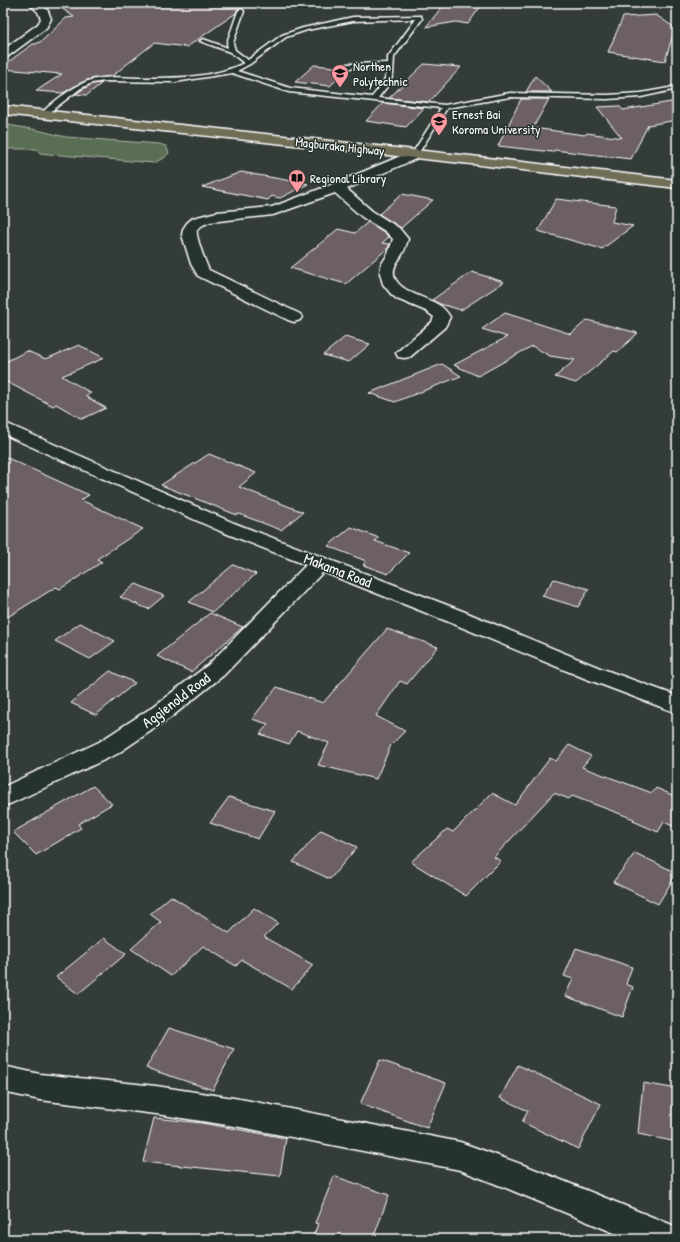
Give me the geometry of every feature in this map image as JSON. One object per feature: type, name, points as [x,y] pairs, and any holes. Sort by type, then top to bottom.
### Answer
[{"type":"main road","name":"Magburaka Highway","points":[[3,110],[415,154],[677,184]]},
{"type":"street","points":[[36,4],[54,3]]},
{"type":"street","points":[[3,55],[42,26],[46,19],[44,12],[36,4]]},
{"type":"street","points":[[294,317],[203,273],[198,266],[189,233],[192,225],[199,221],[215,217],[268,212],[338,188],[415,154]]},
{"type":"street","points":[[338,188],[373,219],[389,226],[401,239],[388,264],[387,273],[390,282],[396,291],[405,298],[438,311],[442,317],[439,324],[404,353]]},
{"type":"street","name":"Makama Road","points":[[3,427],[226,527],[457,617],[592,673],[677,705]]},
{"type":"street","name":"Aggienold Road","points":[[3,797],[108,748],[162,712],[216,670],[320,563]]},
{"type":"street","points":[[3,1078],[40,1087],[156,1100],[240,1113],[460,1156],[517,1177],[668,1239]]},
{"type":"lane","points":[[232,51],[230,43],[241,11]]},
{"type":"lane","points":[[44,114],[79,87],[97,80],[175,80],[232,71],[248,63],[284,36],[304,29],[353,19],[418,17],[419,19],[391,57],[390,74],[386,84],[374,99]]},
{"type":"lane","points":[[203,41],[232,51],[248,63]]},
{"type":"lane","points":[[347,66],[390,65]]},
{"type":"lane","points":[[232,71],[289,90],[445,107],[510,95],[607,96],[642,94],[670,90],[677,87]]},
{"type":"lane","points":[[415,154],[445,107]]},
{"type":"green space","points":[[3,124],[66,137],[159,144],[166,146],[169,153],[154,163],[40,153],[37,149],[3,149]]},
{"type":"building","points":[[54,3],[250,3],[237,10],[236,13],[187,47],[154,43],[112,76],[87,80],[63,93],[36,91],[62,74],[3,69],[3,66],[19,54],[33,44],[43,40],[66,18],[74,17]]},
{"type":"building","points":[[445,3],[483,3],[468,24],[456,22],[426,27]]},
{"type":"building","points":[[656,15],[675,28],[665,61],[608,52],[623,17]]},
{"type":"building","points":[[424,64],[461,67],[429,102],[389,98]]},
{"type":"building","points":[[314,65],[348,69],[330,86],[295,82]]},
{"type":"building","points":[[535,76],[552,92],[526,92]]},
{"type":"building","points":[[102,83],[87,95],[75,94],[92,84]]},
{"type":"building","points":[[521,99],[549,99],[533,128],[585,135],[587,133],[622,138],[597,107],[619,106],[623,110],[677,101],[677,120],[648,125],[631,159],[554,150],[553,152],[498,146]]},
{"type":"building","points":[[383,103],[424,108],[406,127],[366,121]]},
{"type":"building","points":[[241,172],[308,184],[280,198],[272,196],[268,200],[202,187]]},
{"type":"building","points":[[402,194],[433,200],[401,228],[379,214]]},
{"type":"building","points":[[556,199],[616,206],[612,222],[633,226],[602,249],[538,231]]},
{"type":"building","points":[[368,222],[389,237],[382,243],[390,244],[388,248],[346,284],[290,268],[338,229],[355,233]]},
{"type":"building","points":[[472,272],[504,282],[461,310],[432,300]]},
{"type":"building","points":[[505,313],[571,334],[587,320],[638,333],[617,352],[614,351],[576,383],[555,377],[575,360],[550,356],[532,346],[478,376],[454,365],[507,337],[482,329]]},
{"type":"building","points":[[345,337],[370,344],[349,362],[323,355]]},
{"type":"building","points":[[79,345],[104,358],[62,376],[91,393],[85,396],[106,408],[82,419],[56,404],[53,406],[3,380],[3,363],[27,351],[46,359]]},
{"type":"building","points":[[442,364],[461,376],[395,402],[369,393]]},
{"type":"building","points":[[209,454],[256,473],[239,487],[303,512],[281,530],[239,514],[237,515],[161,485]]},
{"type":"building","points":[[3,456],[89,495],[81,500],[143,529],[97,559],[102,562],[60,589],[56,587],[3,620]]},
{"type":"building","points":[[351,527],[379,538],[375,541],[409,553],[388,574],[363,565],[366,561],[328,546]]},
{"type":"building","points":[[233,565],[256,574],[213,612],[189,602]]},
{"type":"building","points":[[554,579],[589,589],[578,607],[542,596]]},
{"type":"building","points":[[136,584],[164,596],[148,609],[120,597]]},
{"type":"building","points":[[210,613],[243,627],[191,672],[157,656]]},
{"type":"building","points":[[80,623],[115,641],[90,659],[55,641]]},
{"type":"building","points":[[387,629],[438,647],[407,684],[400,681],[376,716],[405,731],[391,745],[376,779],[318,765],[329,743],[297,731],[289,744],[260,734],[268,724],[252,719],[277,687],[323,703]]},
{"type":"building","points":[[110,671],[135,683],[96,715],[71,703]]},
{"type":"building","points":[[569,745],[591,756],[582,767],[652,793],[656,788],[677,797],[677,828],[664,822],[658,832],[633,821],[634,819],[572,796],[569,799],[554,793],[494,857],[501,861],[466,896],[411,862],[447,829],[453,832],[492,793],[515,805],[550,758],[556,761]]},
{"type":"building","points":[[93,786],[112,804],[78,824],[81,828],[36,855],[13,832]]},
{"type":"building","points":[[229,797],[275,811],[258,839],[210,823]]},
{"type":"building","points":[[321,830],[357,847],[330,879],[293,862]]},
{"type":"building","points":[[635,853],[677,873],[658,904],[613,882]]},
{"type":"building","points":[[171,896],[229,933],[254,908],[278,923],[264,937],[313,965],[292,989],[242,960],[236,966],[203,946],[171,976],[131,949],[161,922],[150,914]]},
{"type":"building","points":[[104,938],[126,954],[78,994],[56,977]]},
{"type":"building","points":[[576,948],[632,967],[626,984],[633,987],[622,1017],[565,996],[573,979],[564,976]]},
{"type":"building","points":[[169,1028],[234,1049],[213,1090],[146,1068]]},
{"type":"building","points":[[380,1060],[446,1083],[427,1128],[360,1104]]},
{"type":"building","points":[[518,1065],[601,1104],[578,1149],[522,1122],[528,1111],[500,1098]]},
{"type":"building","points":[[643,1083],[677,1089],[677,1142],[638,1134]]},
{"type":"building","points":[[154,1118],[202,1123],[286,1138],[280,1176],[143,1162]]},
{"type":"building","points":[[334,1176],[389,1195],[373,1239],[312,1239],[318,1224],[315,1223]]},
{"type":"place","name":"Northen Polytechnic","points":[[340,88]]},
{"type":"place","name":"Ernest Bai Koroma University","points":[[439,136]]},
{"type":"place","name":"Regional Library","points":[[297,193]]}]
